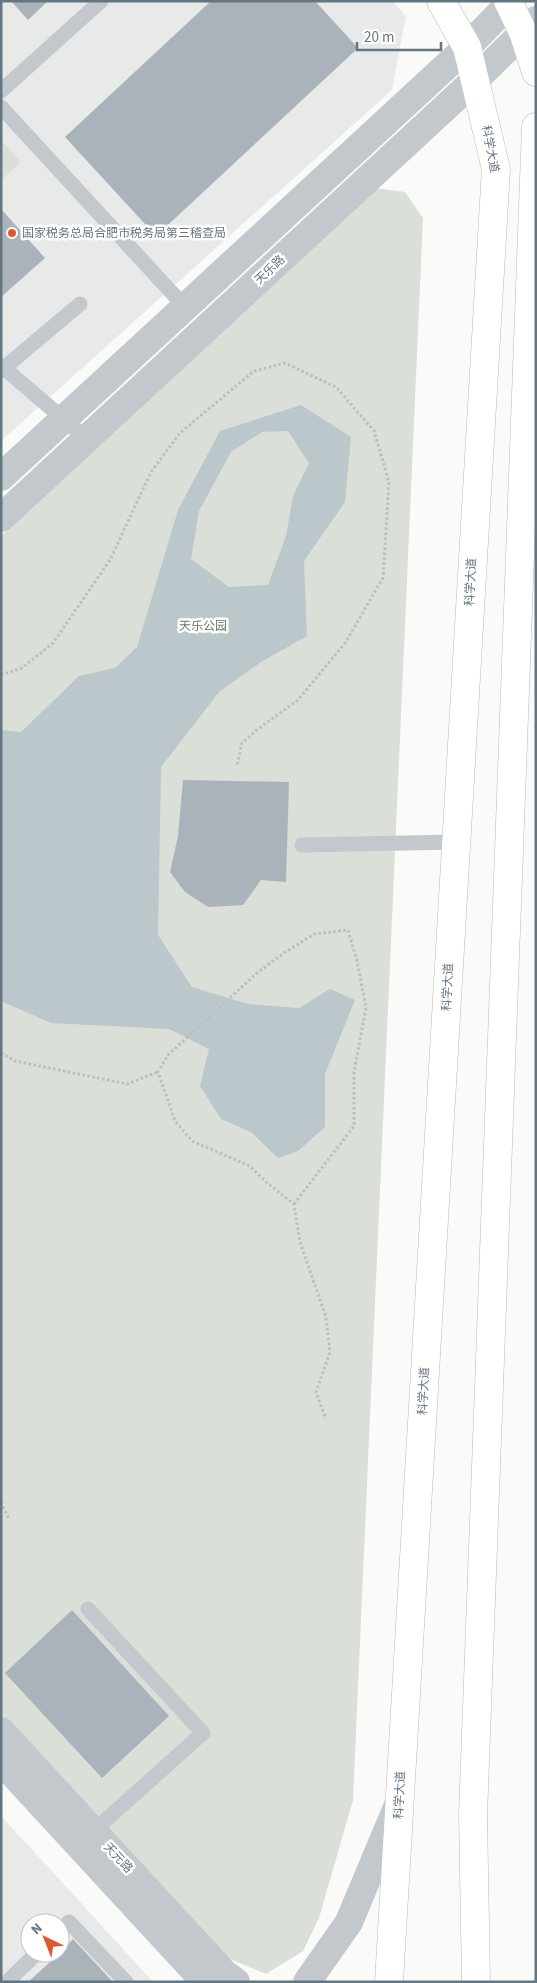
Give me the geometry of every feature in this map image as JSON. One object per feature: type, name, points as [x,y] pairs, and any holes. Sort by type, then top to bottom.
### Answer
[{"type":"main road","name":"科学大道","points":[[389,1982],[496,169],[467,47],[441,1]]},
{"type":"main road","points":[[510,2],[529,26],[536,72]]},
{"type":"main road","points":[[476,1982],[473,1815],[536,127]]},
{"type":"street","points":[[1,477],[467,47],[510,2]]},
{"type":"street","name":"天乐路","points":[[1,518],[475,80],[529,26]]},
{"type":"street","name":"天元路","points":[[1,1731],[86,1838],[206,1982]]},
{"type":"street","name":"天元路","points":[[1,1761],[86,1838],[224,1973],[236,1982]]},
{"type":"street","points":[[308,1982],[350,1922],[400,1801]]},
{"type":"lane","points":[[1,91],[101,1]]},
{"type":"lane","points":[[1,107],[185,307]]},
{"type":"lane","points":[[80,304],[3,370],[87,439]]},
{"type":"lane","points":[[302,845],[456,842]]},
{"type":"lane","points":[[86,1838],[203,1733],[88,1609]]},
{"type":"lane","points":[[70,1922],[126,1982]]},
{"type":"lane","points":[[7,1982],[27,1963]]},
{"type":"path","points":[[1,675],[22,668],[53,642],[110,560],[151,472],[180,433],[254,372],[285,363],[336,387],[374,431],[389,482],[382,578],[345,643],[298,700],[258,728],[242,743],[237,766]]},
{"type":"path","points":[[1,1053],[15,1061],[127,1084],[158,1072],[168,1055],[257,973],[314,934],[348,930],[357,961],[366,1008],[354,1072],[354,1126],[294,1204]]},
{"type":"path","points":[[158,1072],[175,1121],[192,1141],[250,1166],[267,1183],[294,1204],[300,1242],[326,1316],[330,1352],[316,1392],[326,1419]]},
{"type":"path","points":[[1,1502],[9,1519]]},
{"type":"shaded area","points":[[1,1],[392,1],[406,16],[392,90],[1,441]]},
{"type":"shaded area","points":[[301,405],[351,437],[345,502],[304,561],[307,636],[261,662],[219,692],[161,767],[158,935],[192,987],[248,1004],[299,1008],[330,989],[355,1000],[325,1074],[325,1127],[298,1151],[278,1158],[251,1132],[221,1119],[200,1086],[209,1049],[169,1029],[51,1023],[1,1001],[1,730],[21,732],[79,676],[115,668],[137,647],[178,510],[220,431]],"holes":[[[288,431],[309,463],[293,496],[286,536],[268,585],[229,587],[191,559],[199,511],[231,452],[262,432]]]},
{"type":"shaded area","points":[[1,1816],[153,1982],[1,1982]]},
{"type":"green space","points":[[1,140],[21,162],[1,180]]},
{"type":"green space","name":"天乐公园","points":[[375,188],[405,192],[423,218],[353,1800],[319,1918],[303,1951],[266,1974],[225,1957],[1,1714],[1,536]]},
{"type":"building","points":[[11,1],[48,1],[28,20]]},
{"type":"building","points":[[211,1],[315,1],[358,48],[156,236],[65,137]]},
{"type":"building","name":"国家税务总局合肥市税务局第三稽查局","points":[[1,209],[45,258],[1,297]]},
{"type":"building","points":[[183,780],[289,782],[286,882],[261,880],[243,905],[208,907],[185,892],[170,872],[178,836]]},
{"type":"building","points":[[72,1610],[169,1716],[102,1778],[5,1673]]},
{"type":"building","points":[[73,1939],[113,1982],[28,1982],[49,1963],[70,1963],[70,1942]]},
{"type":"place","name":"国家税务总局合肥市税务局第三稽查局","points":[[12,233]]}]
